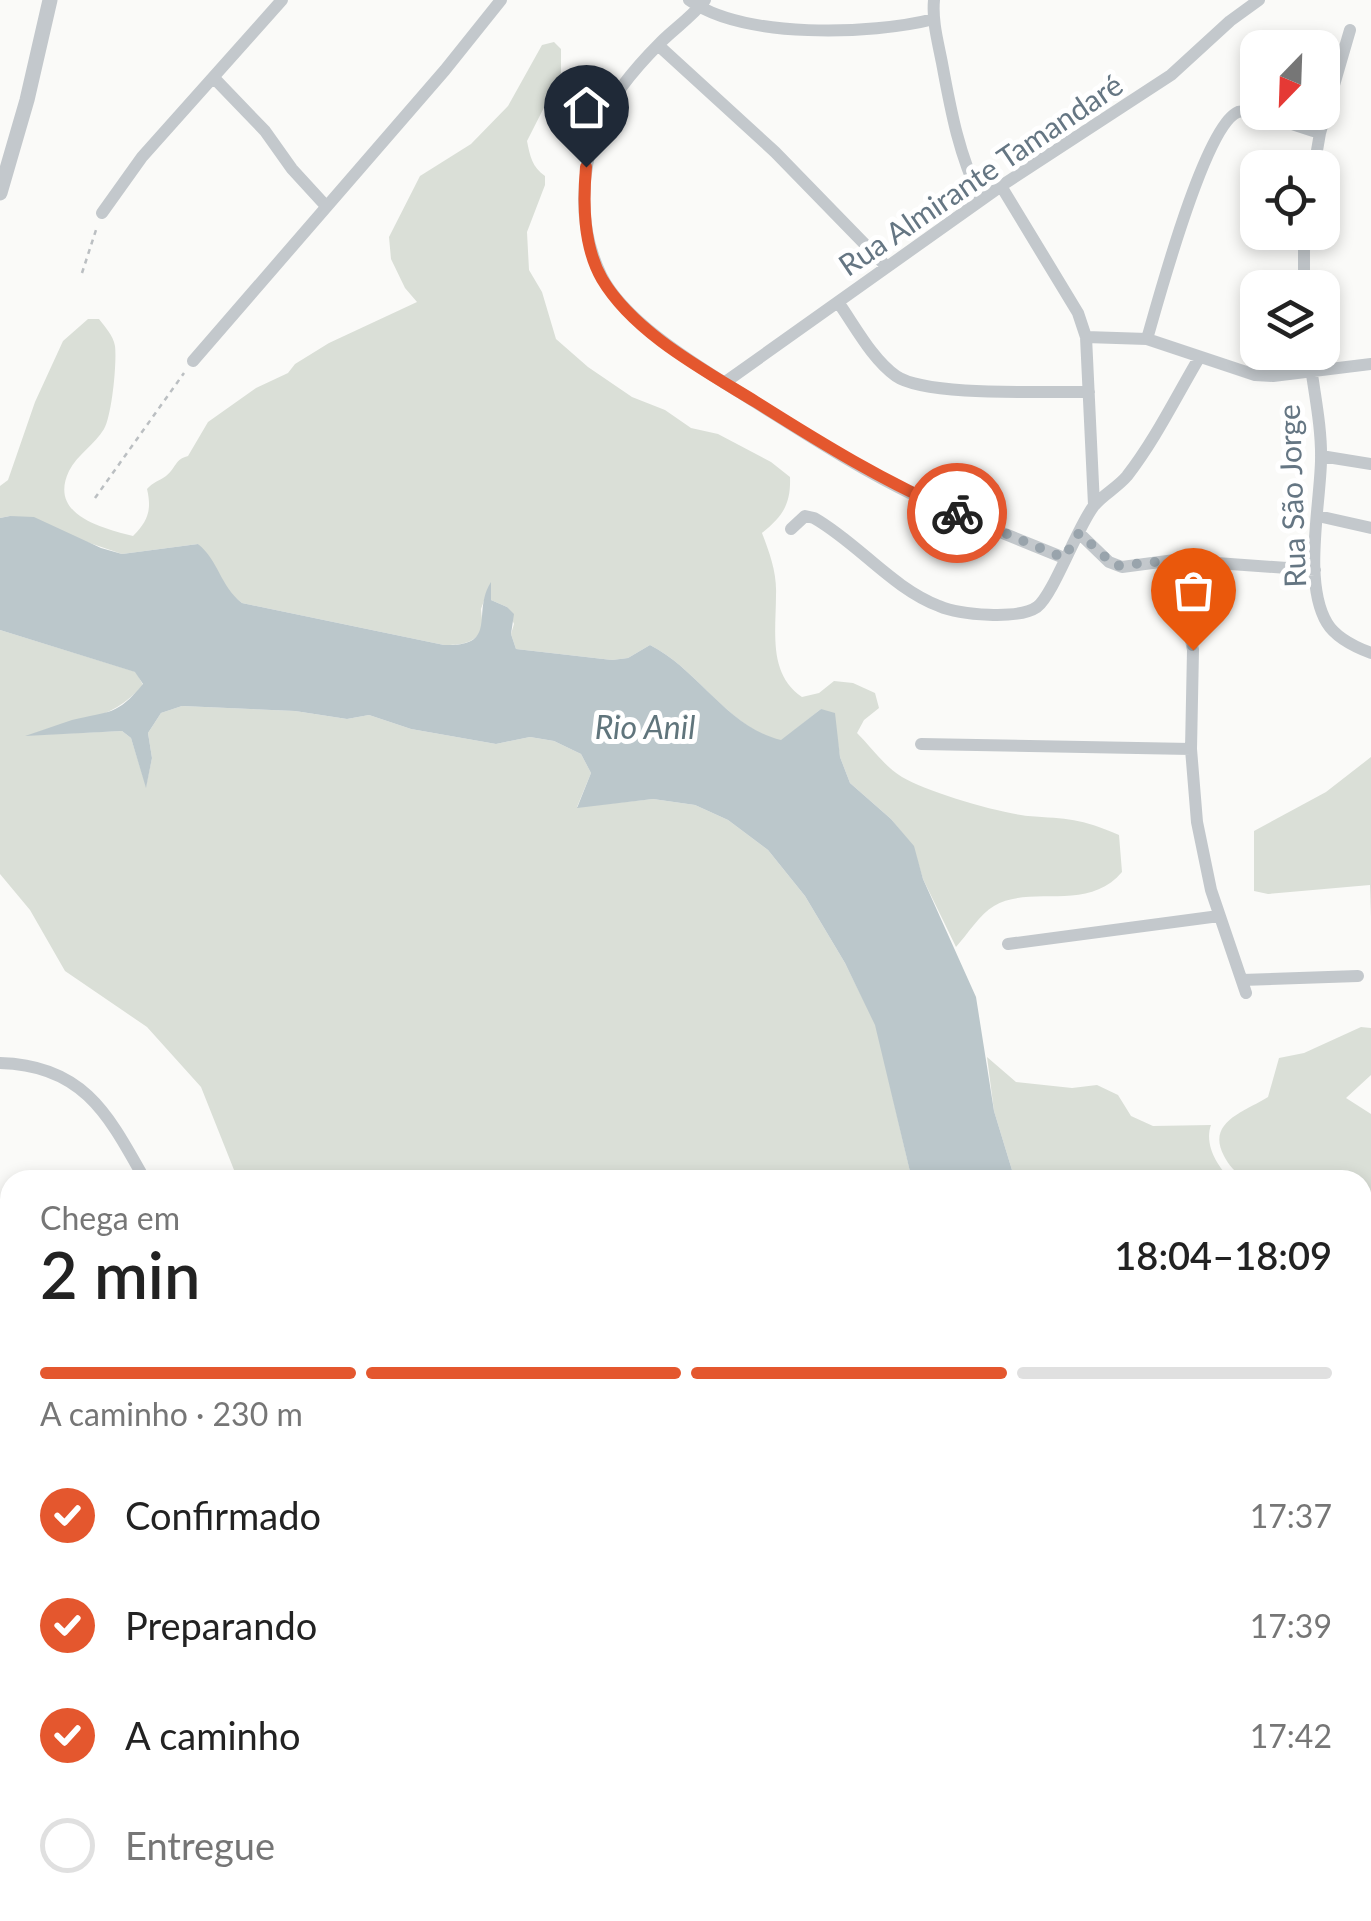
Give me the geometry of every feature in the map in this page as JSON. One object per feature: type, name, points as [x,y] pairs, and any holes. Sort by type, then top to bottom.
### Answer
[{"type":"street","points":[[0,194],[50,0]]},
{"type":"street","points":[[102,213],[142,157],[282,0]]},
{"type":"street","points":[[193,362],[501,0]]},
{"type":"street","name":"Rua Almirante Tamandaré","points":[[724,383],[1001,186],[1171,74],[1259,0]]},
{"type":"street","points":[[937,1],[934,18],[963,163],[981,200]]},
{"type":"street","points":[[934,18],[865,31],[795,30],[756,24],[698,2],[609,104],[598,128],[586,167],[583,204],[590,245],[602,278],[624,306],[666,345],[914,495],[1064,558]]},
{"type":"street","points":[[1317,150],[1350,30]]},
{"type":"street","points":[[658,45],[775,152],[887,267]]},
{"type":"street","points":[[214,78],[265,130],[292,170],[326,204]]},
{"type":"street","points":[[1147,340],[1172,254],[1209,152],[1232,116],[1245,110],[1320,133]]},
{"type":"street","points":[[1001,186],[1078,313],[1086,337],[1094,505]]},
{"type":"street","points":[[838,302],[886,366],[906,382],[935,388],[1089,392]]},
{"type":"street","points":[[1086,337],[1147,340],[1256,375],[1371,364]]},
{"type":"street","points":[[791,528],[806,516],[814,518],[915,596],[944,608],[1011,616],[1029,612],[1046,598],[1094,505],[1114,491],[1130,472],[1199,358]]},
{"type":"street","name":"Rua São Jorge","points":[[1311,372],[1322,456],[1315,570],[1319,600],[1327,623],[1346,641],[1371,653]]},
{"type":"street","points":[[1322,456],[1371,464]]},
{"type":"street","points":[[1318,516],[1371,528]]},
{"type":"street","points":[[1079,533],[1115,566],[1175,560],[1315,570]]},
{"type":"street","points":[[1175,560],[1193,650],[1191,750],[1197,822],[1219,916],[1244,987],[1358,976]]},
{"type":"street","points":[[921,744],[1191,750]]},
{"type":"street","points":[[1008,944],[1219,916]]},
{"type":"street","points":[[0,1064],[16,1064],[86,1091],[112,1122],[139,1170]]},
{"type":"path","points":[[82,274],[102,213]]},
{"type":"path","points":[[95,498],[193,362]]},
{"type":"shaded area","points":[[554,42],[561,49],[561,74],[527,141],[534,165],[545,176],[545,185],[527,232],[529,270],[542,292],[556,339],[632,397],[665,410],[691,428],[718,434],[771,462],[790,477],[784,509],[762,533],[775,579],[776,651],[791,688],[802,697],[819,693],[834,681],[853,683],[875,693],[879,708],[864,720],[857,733],[890,768],[913,783],[982,806],[1074,820],[1119,835],[1122,872],[1108,884],[1076,895],[1008,900],[984,914],[956,947],[923,879],[913,846],[891,819],[850,783],[836,731],[821,709],[781,741],[745,724],[684,669],[650,645],[628,658],[612,660],[516,649],[511,634],[514,624],[507,607],[491,600],[490,584],[481,609],[483,630],[466,643],[444,645],[242,603],[228,592],[198,544],[122,554],[10,516],[0,518],[0,486],[8,480],[35,402],[63,341],[88,319],[99,319],[114,342],[113,388],[104,429],[69,471],[64,486],[66,499],[81,517],[133,536],[148,515],[147,489],[188,456],[208,422],[329,343],[417,302],[405,288],[391,259],[389,237],[420,176],[471,144],[508,106],[542,45]]},
{"type":"shaded area","points":[[0,630],[136,672],[143,685],[117,707],[31,735],[122,731],[131,738],[146,786],[152,758],[148,733],[161,713],[182,706],[295,711],[347,719],[369,715],[411,729],[496,744],[530,737],[554,741],[581,754],[591,773],[577,807],[653,799],[695,805],[728,820],[768,850],[805,896],[876,1025],[910,1170],[234,1170],[201,1087],[147,1027],[65,971],[30,910],[0,874]]},
{"type":"shaded area","points":[[1371,757],[1371,917],[1370,885],[1268,894],[1254,891],[1254,831],[1326,792]]},
{"type":"shaded area","points":[[1361,1027],[1371,1028],[1371,1075],[1346,1098],[1371,1114],[1371,1170],[1235,1170],[1220,1144],[1224,1126],[1268,1097],[1279,1058],[1304,1053]]},
{"type":"shaded area","points":[[987,1057],[1016,1082],[1072,1088],[1097,1085],[1118,1095],[1131,1116],[1153,1126],[1211,1125],[1209,1140],[1222,1170],[1012,1170],[994,1111]]},
{"type":"water","name":"Rio Anil","points":[[34,517],[122,554],[198,544],[242,603],[444,645],[461,644],[478,634],[491,582],[491,600],[514,614],[511,634],[516,649],[612,660],[628,658],[650,645],[684,669],[745,723],[781,740],[821,709],[835,713],[840,757],[850,783],[891,819],[914,846],[923,879],[976,997],[994,1111],[1012,1170],[910,1170],[875,1025],[845,963],[805,896],[768,850],[728,820],[695,805],[653,799],[577,808],[591,773],[581,754],[554,741],[530,737],[496,744],[411,729],[369,715],[347,719],[295,711],[182,706],[161,713],[148,733],[152,758],[146,788],[131,738],[122,731],[25,736],[112,711],[143,684],[135,672],[0,630],[0,518]]},
{"type":"way so far","points":[[957,513],[1064,558],[1079,533],[1115,566],[1175,560],[1193,650]]},
{"type":"route","points":[[586,167],[583,204],[590,245],[602,278],[624,306],[690,362],[818,441],[914,495],[957,513]]}]
